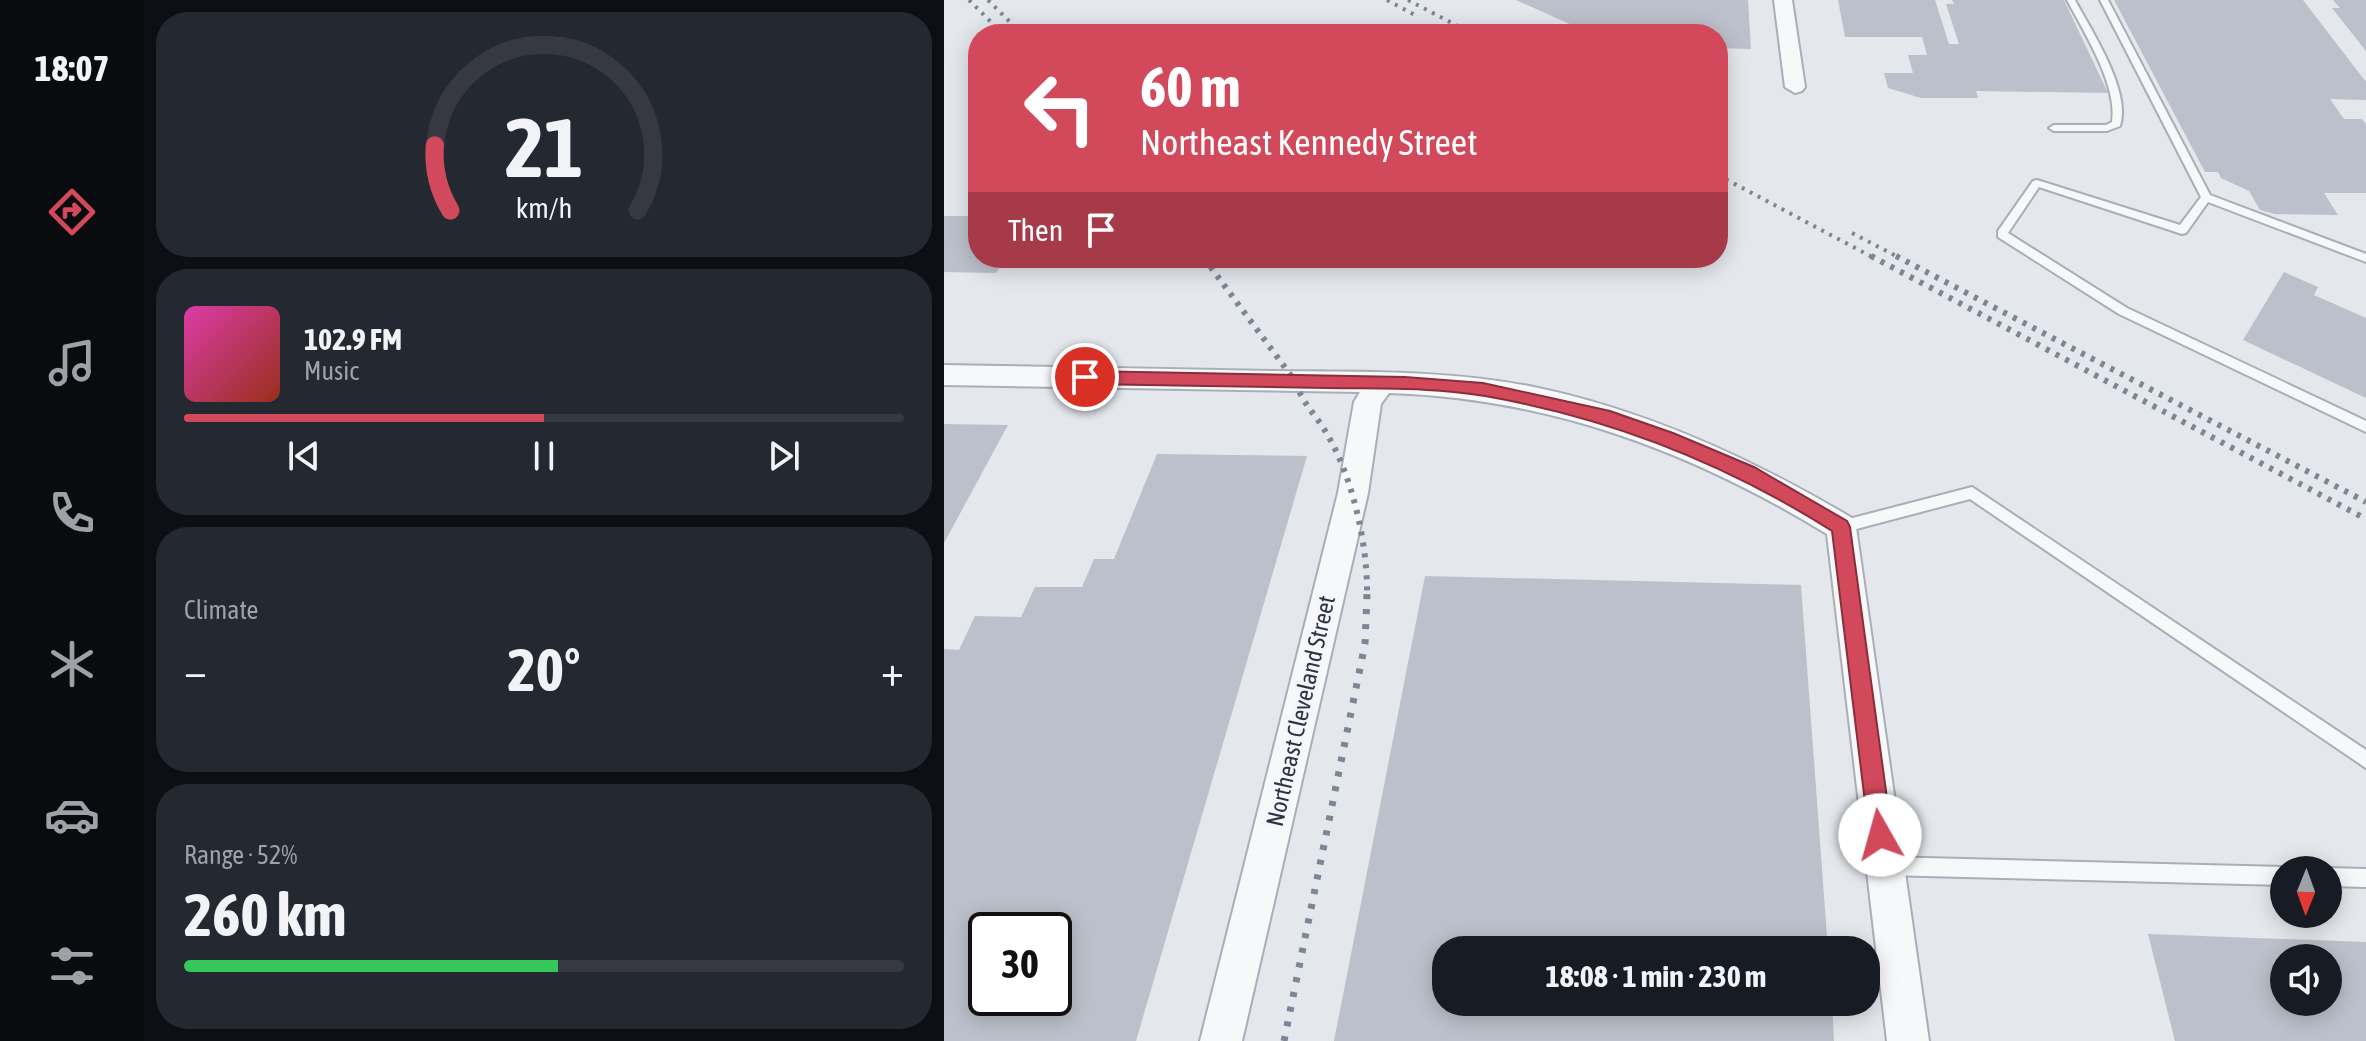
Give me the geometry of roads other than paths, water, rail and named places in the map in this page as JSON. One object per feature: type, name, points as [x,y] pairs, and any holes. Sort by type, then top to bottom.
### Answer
[{"type":"street","points":[[1783,0],[1795,87]]},
{"type":"street","points":[[944,375],[1381,383],[1483,389],[1610,418],[1748,472],[1841,527],[1908,1041]]},
{"type":"street","name":"Northeast Cleveland Street","points":[[1221,1041],[1353,493],[1368,402],[1381,383]]},
{"type":"lane","points":[[2054,128],[2107,128],[2117,124],[2120,119],[2117,101],[2100,59],[2071,0]]},
{"type":"lane","points":[[2104,0],[2206,197],[2366,258]]},
{"type":"lane","points":[[2206,197],[2182,230],[2037,183],[2002,234],[2123,311],[2366,427]]},
{"type":"lane","points":[[1841,527],[1972,493],[2366,760]]},
{"type":"lane","points":[[1884,866],[2270,876]]},
{"type":"lane","points":[[2342,877],[2366,878]]},
{"type":"railway","points":[[969,0],[993,24]]},
{"type":"railway","points":[[988,0],[1012,24]]},
{"type":"railway","points":[[1387,0],[1415,15]]},
{"type":"railway","points":[[1408,0],[1454,24]]},
{"type":"railway","points":[[1728,180],[1874,258]]},
{"type":"railway","points":[[1852,233],[1900,258]]},
{"type":"railway","points":[[1871,256],[2366,519]]},
{"type":"railway","points":[[1896,256],[2366,502]]},
{"type":"railway","points":[[1211,268],[1295,381],[1336,452],[1351,491],[1362,534],[1367,594]]},
{"type":"railway","points":[[1284,1041],[1365,644],[1367,594]]}]
